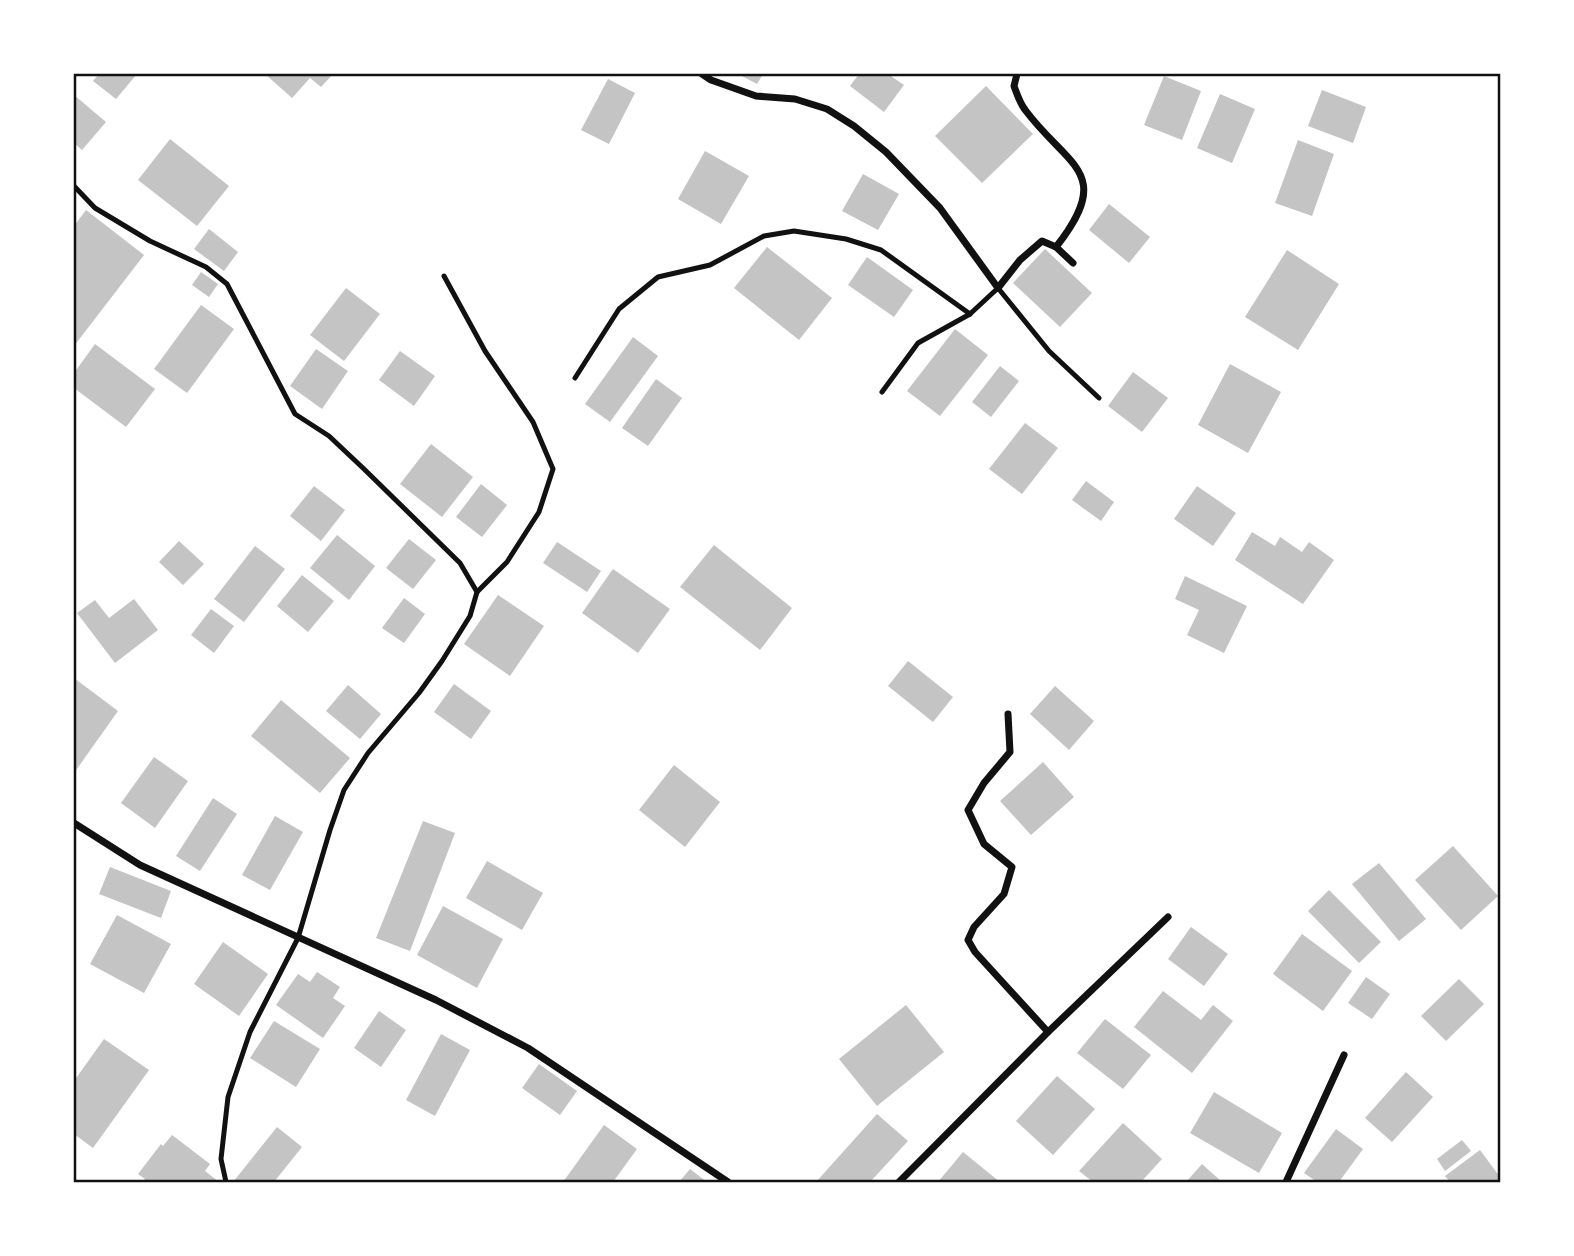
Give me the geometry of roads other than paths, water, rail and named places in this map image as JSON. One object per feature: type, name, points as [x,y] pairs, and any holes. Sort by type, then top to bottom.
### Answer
[{"type":"street","points":[[702,74],[711,80],[756,96],[795,99],[827,109],[854,126],[886,152],[940,208],[998,288],[1020,260],[1042,241],[1056,247],[1073,263]]},
{"type":"street","points":[[1017,74],[1014,86],[1024,110],[1066,153],[1081,175],[1085,197],[1076,222],[1056,247]]},
{"type":"street","points":[[1009,714],[1010,752],[968,810],[984,844],[1012,867],[1004,894],[974,927],[968,940],[975,952],[1048,1032]]},
{"type":"street","points":[[74,823],[140,865],[436,1000],[528,1048],[728,1182]]},
{"type":"street","points":[[899,1182],[1048,1032],[1168,917]]},
{"type":"street","points":[[1286,1182],[1343,1055]]},
{"type":"lane","points":[[74,186],[95,208],[150,240],[206,267],[227,284],[295,414],[329,436],[364,469],[460,563],[477,592]]},
{"type":"lane","points":[[575,378],[619,309],[658,277],[710,265],[764,236],[794,231],[846,239],[881,250],[970,314]]},
{"type":"lane","points":[[226,1182],[221,1159],[228,1097],[250,1032],[298,938],[344,790],[368,753],[419,693],[442,661],[470,617],[477,592],[506,562],[539,512],[553,469],[533,422],[485,351],[444,276]]},
{"type":"lane","points":[[882,392],[918,343],[970,314],[998,288],[1049,351],[1099,398]]}]
